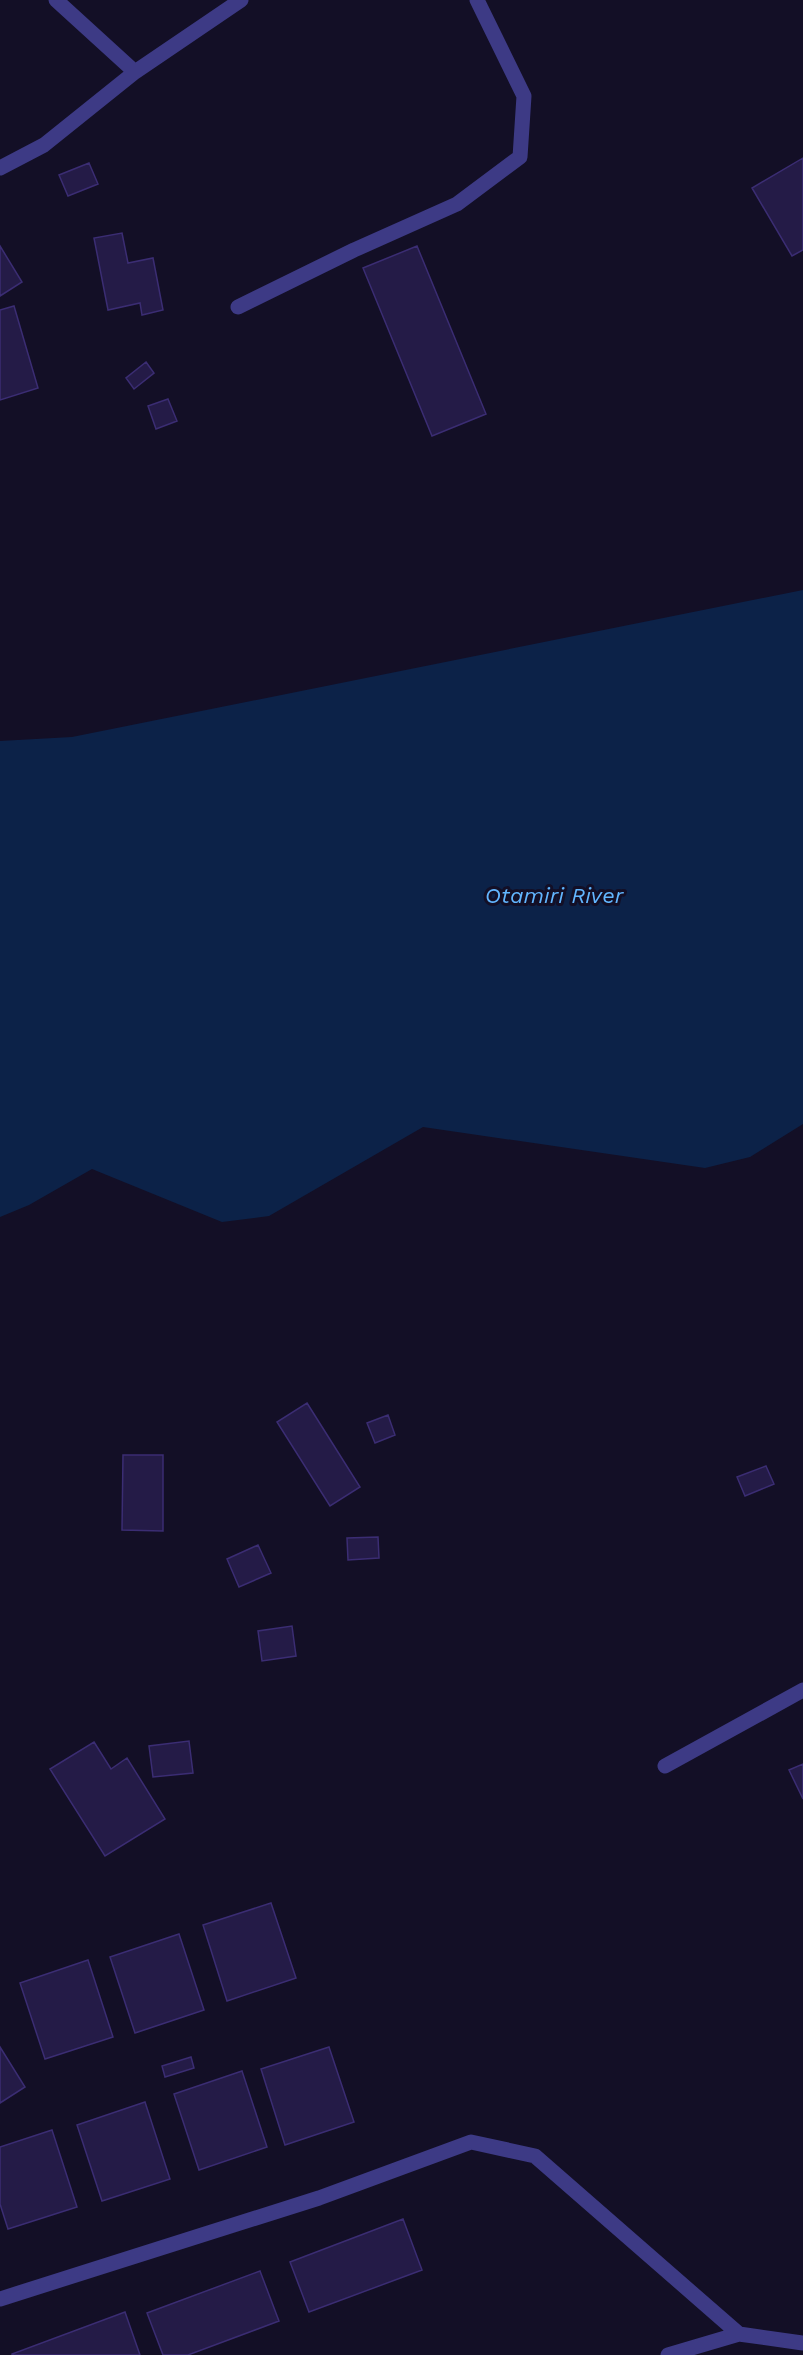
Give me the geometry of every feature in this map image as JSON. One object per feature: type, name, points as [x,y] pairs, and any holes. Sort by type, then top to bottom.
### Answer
[{"type":"street","points":[[56,0],[135,72]]},
{"type":"street","points":[[0,168],[44,145],[135,72],[241,0]]},
{"type":"street","points":[[238,307],[354,250],[457,204],[520,157],[524,96],[477,0]]},
{"type":"street","points":[[665,1766],[803,1690]]},
{"type":"street","points":[[0,2299],[319,2198],[471,2142],[535,2156],[739,2334]]},
{"type":"street","points":[[668,2355],[739,2334],[803,2343]]},
{"type":"water","name":"Otamiri River","points":[[803,590],[803,1124],[750,1157],[705,1168],[423,1127],[269,1216],[222,1222],[92,1169],[29,1205],[0,1217],[0,741],[72,737]]},
{"type":"building","points":[[803,158],[803,250],[792,256],[752,188]]},
{"type":"building","points":[[89,163],[98,184],[68,196],[59,175]]},
{"type":"building","points":[[122,233],[128,263],[153,258],[163,310],[142,315],[140,303],[108,310],[94,238]]},
{"type":"building","points":[[0,246],[22,282],[0,296]]},
{"type":"building","points":[[417,246],[486,414],[432,436],[363,268]]},
{"type":"building","points":[[14,306],[38,388],[0,400],[0,310]]},
{"type":"building","points":[[146,362],[154,373],[134,389],[126,378]]},
{"type":"building","points":[[168,399],[177,421],[156,429],[148,406]]},
{"type":"building","points":[[307,1403],[360,1487],[330,1506],[277,1422]]},
{"type":"building","points":[[388,1415],[395,1435],[375,1443],[367,1423]]},
{"type":"building","points":[[123,1455],[163,1455],[163,1531],[122,1530]]},
{"type":"building","points":[[766,1466],[774,1484],[745,1496],[737,1477]]},
{"type":"building","points":[[378,1537],[379,1558],[348,1560],[347,1538]]},
{"type":"building","points":[[258,1545],[271,1573],[239,1587],[227,1559]]},
{"type":"building","points":[[292,1626],[296,1656],[262,1661],[258,1631]]},
{"type":"building","points":[[189,1741],[193,1773],[153,1777],[149,1746]]},
{"type":"building","points":[[94,1742],[111,1769],[127,1758],[165,1819],[105,1856],[50,1769]]},
{"type":"building","points":[[803,1764],[803,1799],[789,1770]]},
{"type":"building","points":[[271,1903],[296,1978],[227,2001],[203,1925]]},
{"type":"building","points":[[179,1934],[204,2010],[135,2033],[110,1957]]},
{"type":"building","points":[[88,1960],[113,2037],[45,2059],[20,1983]]},
{"type":"building","points":[[0,2047],[25,2087],[0,2103]]},
{"type":"building","points":[[329,2047],[354,2122],[285,2145],[261,2069]]},
{"type":"building","points":[[191,2057],[194,2068],[165,2077],[162,2066]]},
{"type":"building","points":[[242,2071],[267,2147],[199,2170],[174,2094]]},
{"type":"building","points":[[145,2102],[170,2179],[102,2201],[77,2125]]},
{"type":"building","points":[[52,2130],[77,2207],[8,2229],[0,2204],[0,2147]]},
{"type":"building","points":[[403,2219],[422,2270],[309,2312],[290,2262]]},
{"type":"building","points":[[260,2271],[279,2321],[188,2355],[163,2355],[147,2313]]},
{"type":"building","points":[[125,2312],[140,2355],[12,2355],[12,2354]]}]
